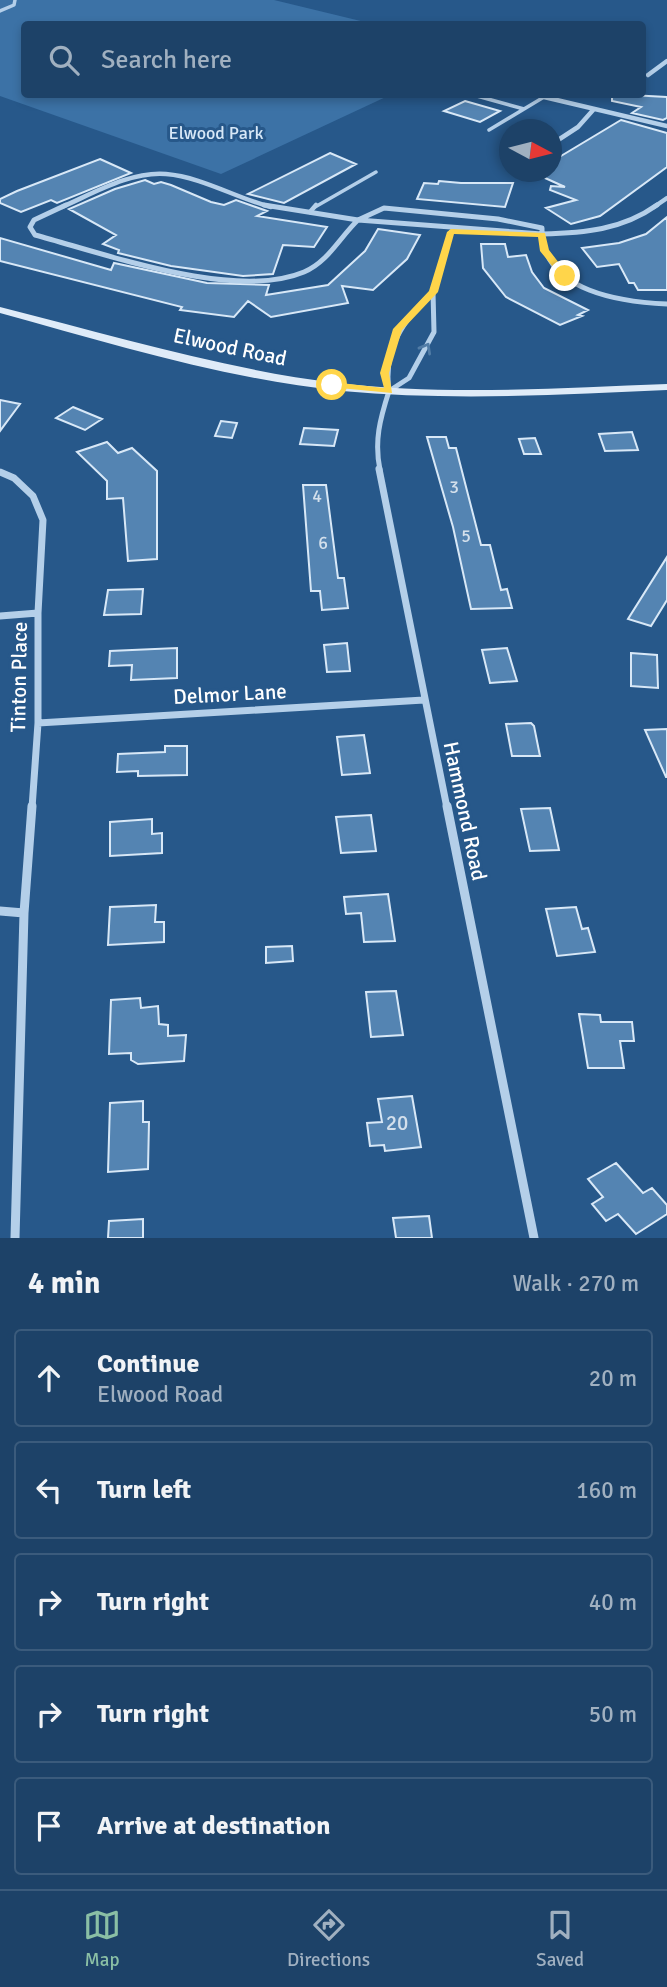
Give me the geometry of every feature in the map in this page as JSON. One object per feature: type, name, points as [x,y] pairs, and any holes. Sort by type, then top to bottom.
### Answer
[{"type":"main road","name":"Elwood Road","points":[[0,310],[147,350],[276,378],[389,391],[538,393],[667,387]]},
{"type":"street","points":[[648,75],[667,61]]},
{"type":"street","points":[[548,98],[667,126]]},
{"type":"street","points":[[562,137],[578,127],[594,109]]},
{"type":"street","points":[[667,198],[649,211],[601,232],[542,234],[451,232],[356,218],[268,206],[171,174],[156,173],[138,177],[59,209],[34,220],[30,227],[35,235],[221,281],[260,283],[301,274],[322,263],[356,218],[369,211],[384,208],[527,223],[542,228],[542,234],[544,251],[577,287],[600,296],[642,304],[667,304]]},
{"type":"street","points":[[433,292],[397,329],[385,373],[389,391],[409,378],[434,332],[433,292],[451,232]]},
{"type":"street","name":"Hammond Road","points":[[389,391],[378,424],[376,453],[534,1238]]},
{"type":"street","name":"Tinton Place","points":[[0,472],[14,478],[33,496],[43,520],[38,613],[37,723],[24,913],[15,1238]]},
{"type":"street","points":[[0,616],[38,613]]},
{"type":"street","name":"Delmor Lane","points":[[37,723],[424,699]]},
{"type":"street","points":[[0,911],[24,913]]},
{"type":"lane","points":[[0,11],[14,5],[15,0]]},
{"type":"lane","points":[[484,98],[524,109]]},
{"type":"lane","points":[[489,130],[542,98]]},
{"type":"lane","points":[[310,212],[319,202],[376,172]]},
{"type":"green space","name":"Elwood Park","points":[[0,0],[274,0],[361,21],[21,21],[21,98],[384,98],[221,174],[0,96]]},
{"type":"building","points":[[667,97],[667,118],[663,120],[632,113],[641,107],[612,101],[612,98]]},
{"type":"building","points":[[465,101],[500,111],[480,122],[444,111]]},
{"type":"building","points":[[621,120],[667,133],[667,167],[600,216],[571,224],[546,208],[576,200],[550,190],[551,186],[565,187],[554,182],[562,182],[562,155]]},
{"type":"building","points":[[330,153],[356,164],[284,203],[248,194]]},
{"type":"building","points":[[100,159],[131,173],[57,203],[51,200],[21,212],[0,203],[0,199],[17,191]]},
{"type":"building","points":[[145,180],[154,184],[161,182],[171,185],[211,202],[224,205],[236,200],[267,211],[257,216],[327,227],[314,247],[283,245],[273,274],[243,276],[171,266],[118,253],[119,250],[103,244],[116,235],[69,209],[115,189]]},
{"type":"building","points":[[439,181],[513,183],[505,207],[417,199],[424,183],[438,184]]},
{"type":"building","points":[[667,217],[667,290],[638,290],[634,283],[629,283],[619,264],[597,267],[582,248],[619,243],[646,234]]},
{"type":"building","points":[[378,229],[420,235],[407,259],[373,290],[342,286],[348,303],[271,317],[248,301],[234,317],[180,310],[182,307],[0,261],[0,238],[111,270],[114,263],[207,283],[269,285],[266,295],[328,285],[365,251]]},
{"type":"building","points":[[481,244],[505,244],[508,257],[526,255],[532,272],[544,288],[588,310],[578,315],[582,316],[560,325],[506,297],[483,268]]},
{"type":"building","points":[[0,400],[20,404],[0,431]]},
{"type":"building","points":[[73,407],[102,419],[85,430],[56,418]]},
{"type":"building","points":[[221,421],[237,423],[232,438],[215,436]]},
{"type":"building","points":[[304,428],[338,430],[334,446],[300,444]]},
{"type":"building","points":[[632,432],[638,450],[605,451],[599,434]]},
{"type":"building","points":[[427,437],[446,437],[449,448],[456,448],[481,545],[490,545],[501,590],[507,589],[512,608],[471,609],[453,527]]},
{"type":"building","points":[[535,438],[541,454],[524,454],[519,439]]},
{"type":"building","points":[[107,442],[118,453],[132,448],[157,471],[157,559],[128,561],[123,498],[107,499],[107,481],[77,452]]},
{"type":"building","points":[[303,485],[326,485],[338,578],[344,578],[348,608],[322,610],[320,591],[311,591]]},
{"type":"building","points":[[667,557],[667,600],[651,626],[628,619]]},
{"type":"building","points":[[143,589],[141,614],[104,615],[108,590]]},
{"type":"building","points":[[347,643],[350,671],[327,672],[324,645]]},
{"type":"building","points":[[177,648],[177,678],[131,680],[132,665],[109,666],[110,651]]},
{"type":"building","points":[[507,648],[517,681],[490,683],[482,650]]},
{"type":"building","points":[[631,653],[657,655],[658,688],[631,686]]},
{"type":"building","points":[[531,723],[534,726],[540,756],[512,756],[506,724]]},
{"type":"building","points":[[667,729],[667,777],[666,777],[645,730]]},
{"type":"building","points":[[364,735],[370,773],[342,775],[337,737]]},
{"type":"building","points":[[165,746],[187,746],[187,775],[138,776],[138,771],[117,772],[118,754],[165,752]]},
{"type":"building","points":[[550,808],[559,850],[530,851],[521,809]]},
{"type":"building","points":[[371,815],[376,851],[341,853],[336,817]]},
{"type":"building","points":[[152,819],[152,834],[162,833],[162,853],[110,856],[110,822]]},
{"type":"building","points":[[388,894],[395,941],[364,942],[361,913],[346,914],[344,897]]},
{"type":"building","points":[[156,905],[155,922],[164,922],[164,942],[108,945],[110,907]]},
{"type":"building","points":[[576,907],[582,929],[588,928],[595,952],[557,956],[546,909]]},
{"type":"building","points":[[292,946],[293,961],[266,963],[266,947]]},
{"type":"building","points":[[396,991],[403,1035],[371,1037],[366,992]]},
{"type":"building","points":[[140,998],[141,1008],[158,1006],[159,1024],[168,1025],[168,1036],[186,1035],[184,1061],[138,1064],[131,1060],[131,1053],[109,1054],[111,1000]]},
{"type":"building","points":[[579,1014],[600,1015],[601,1022],[632,1022],[634,1041],[620,1041],[624,1068],[588,1068]]},
{"type":"building","points":[[412,1096],[421,1147],[385,1151],[384,1145],[370,1146],[367,1123],[382,1122],[378,1099]]},
{"type":"building","points":[[143,1101],[143,1122],[149,1122],[148,1169],[108,1172],[110,1103]]},
{"type":"building","points":[[616,1163],[643,1193],[652,1188],[667,1205],[667,1214],[636,1234],[618,1214],[606,1221],[592,1204],[603,1197],[588,1179]]},
{"type":"building","points":[[429,1216],[432,1238],[396,1238],[393,1218]]},
{"type":"building","points":[[143,1219],[143,1238],[108,1238],[109,1221]]},
{"type":"route","points":[[332,385],[389,391],[385,373],[397,329],[433,292],[451,232],[542,234],[544,251],[565,276]]}]
